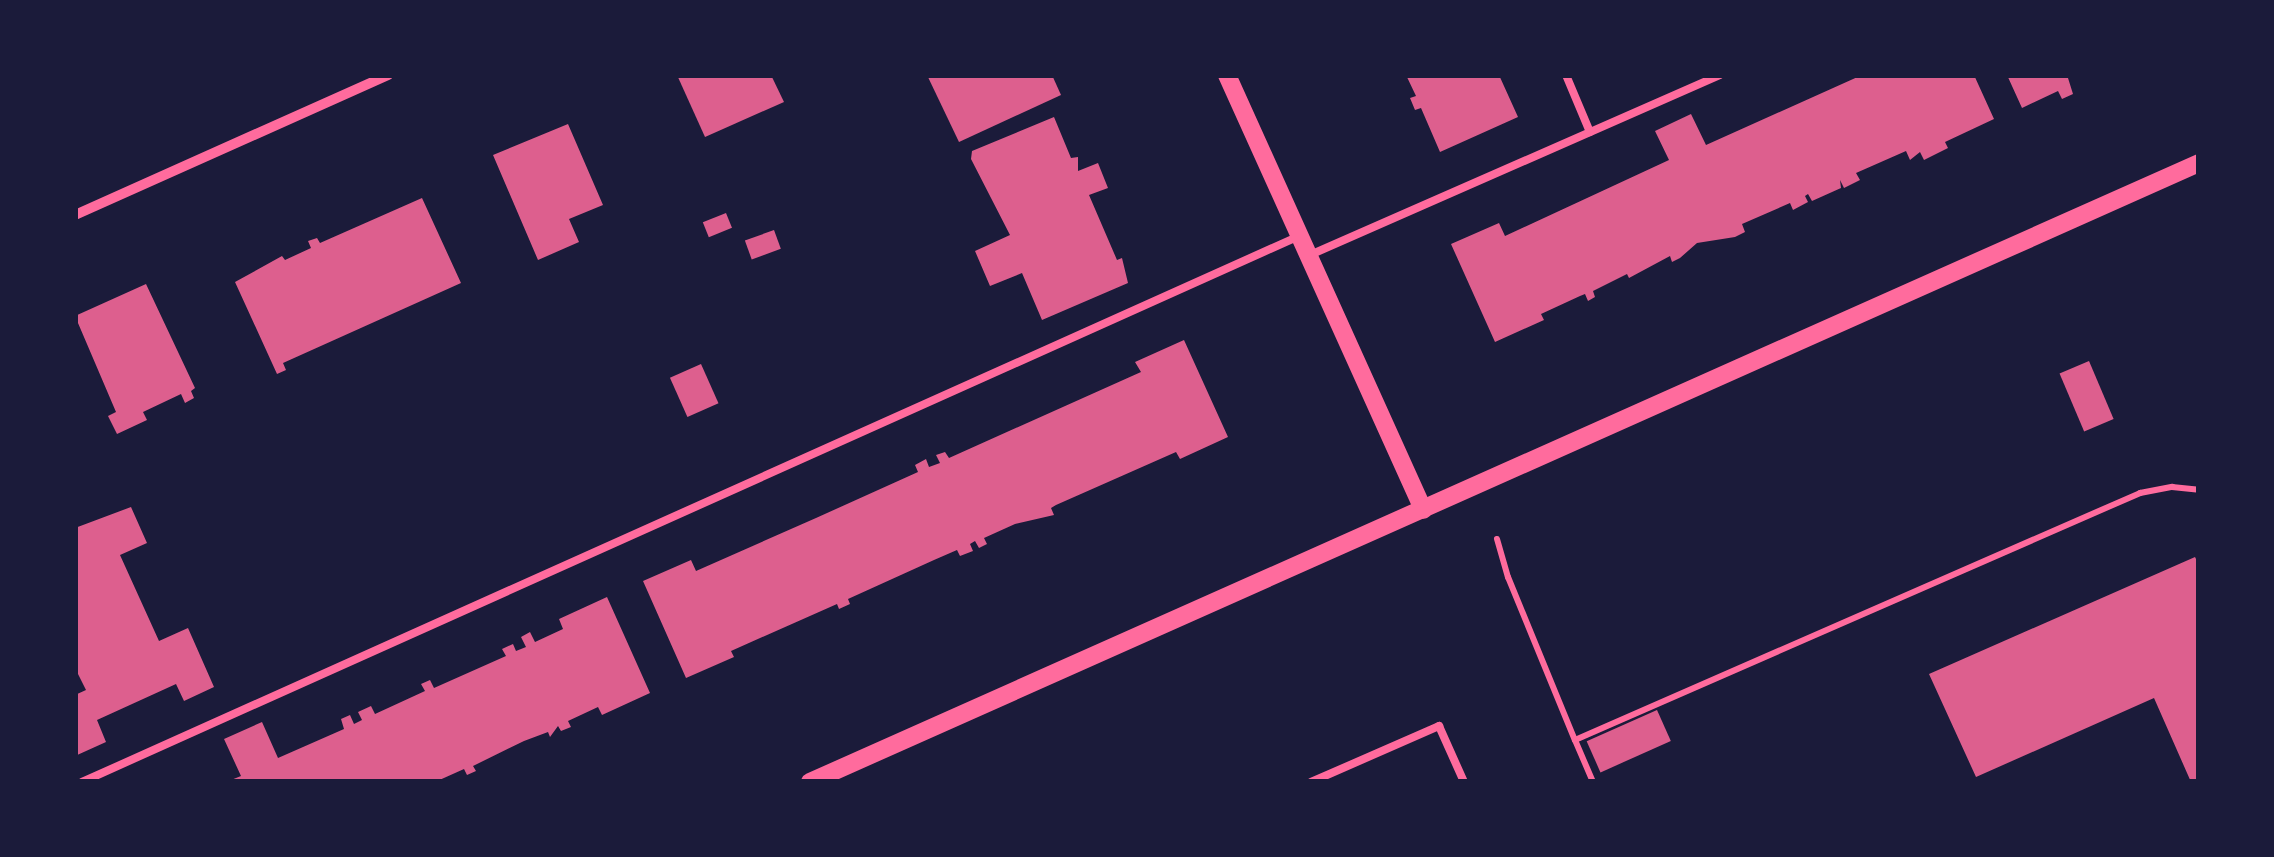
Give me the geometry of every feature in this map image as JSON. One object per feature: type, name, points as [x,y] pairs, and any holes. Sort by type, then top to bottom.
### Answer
[{"type":"street","points":[[75,215],[388,75]]},
{"type":"street","points":[[1227,75],[1424,510]]},
{"type":"street","points":[[810,782],[2199,163]]},
{"type":"lane","points":[[1566,75],[1590,132]]},
{"type":"lane","points":[[1310,255],[1720,75]]},
{"type":"lane","points":[[82,782],[1301,236]]},
{"type":"lane","points":[[1311,782],[1439,726],[1464,782]]},
{"type":"path","points":[[1574,740],[2140,493],[2172,487],[2199,490]]},
{"type":"path","points":[[1497,538],[1508,577],[1593,782]]},
{"type":"building","points":[[677,75],[771,75],[784,102],[705,137]]},
{"type":"building","points":[[927,75],[1052,75],[1061,95],[959,142]]},
{"type":"building","points":[[1406,75],[1499,75],[1518,117],[1440,152],[1421,108],[1415,110],[1410,98],[1416,96]]},
{"type":"building","points":[[1862,75],[1974,75],[1994,119],[1945,142],[1948,148],[1924,160],[1920,152],[1910,160],[1906,151],[1856,173],[1860,180],[1844,188],[1840,180],[1841,188],[1812,201],[1808,194],[1808,202],[1793,210],[1790,203],[1742,224],[1745,232],[1735,237],[1697,243],[1672,262],[1670,256],[1629,278],[1627,274],[1593,291],[1595,297],[1588,301],[1585,294],[1580,296],[1541,314],[1544,320],[1495,342],[1451,244],[1499,223],[1505,236],[1669,160],[1655,131],[1691,114],[1706,145]]},
{"type":"building","points":[[2007,75],[2076,75],[2068,78],[2073,94],[2062,99],[2058,91],[2022,108]]},
{"type":"building","points":[[1054,117],[1071,158],[1078,157],[1078,171],[1098,163],[1108,188],[1089,195],[1117,260],[1122,258],[1128,283],[1042,320],[1022,273],[990,286],[975,251],[1010,235],[971,159],[972,151]]},
{"type":"building","points":[[568,124],[603,205],[569,219],[579,242],[538,260],[493,155]]},
{"type":"building","points":[[422,198],[461,283],[283,363],[286,370],[277,374],[235,282],[282,256],[285,260],[311,248],[308,241],[317,238],[320,243]]},
{"type":"building","points":[[726,213],[732,228],[709,237],[703,222]]},
{"type":"building","points":[[774,230],[781,249],[752,259],[745,241]]},
{"type":"building","points":[[146,284],[195,388],[191,391],[194,398],[185,403],[181,394],[143,412],[147,420],[117,434],[108,416],[116,412],[75,316]]},
{"type":"building","points":[[1184,340],[1228,437],[1180,459],[1176,452],[1056,505],[1051,508],[1054,515],[1015,524],[984,538],[987,544],[979,548],[975,541],[970,544],[973,551],[960,556],[957,550],[934,560],[848,599],[850,604],[839,609],[837,604],[731,651],[734,657],[686,678],[643,581],[691,560],[696,571],[918,472],[915,465],[926,459],[929,467],[940,463],[936,455],[945,452],[949,458],[1141,372],[1135,362]]},
{"type":"building","points":[[2089,361],[2114,419],[2084,431],[2060,374]]},
{"type":"building","points":[[701,364],[718,403],[687,417],[670,378]]},
{"type":"building","points":[[131,507],[147,543],[120,555],[159,641],[188,628],[214,687],[184,701],[176,684],[97,720],[106,742],[75,756],[75,695],[86,690],[75,668],[75,528]]},
{"type":"building","points":[[2195,557],[2199,565],[2199,782],[2191,782],[2154,698],[1976,777],[1929,674]]},
{"type":"building","points":[[607,597],[650,693],[602,715],[598,707],[568,721],[571,727],[561,731],[558,726],[550,737],[548,732],[524,741],[473,766],[476,771],[467,775],[464,769],[435,782],[226,782],[241,776],[224,739],[262,722],[278,758],[344,729],[341,719],[350,715],[354,724],[362,720],[358,712],[371,706],[375,714],[425,691],[421,684],[430,680],[434,688],[506,656],[502,649],[513,644],[516,651],[526,647],[521,637],[530,632],[535,642],[563,629],[559,619]]},
{"type":"building","points":[[1657,710],[1671,741],[1600,772],[1587,741]]}]
